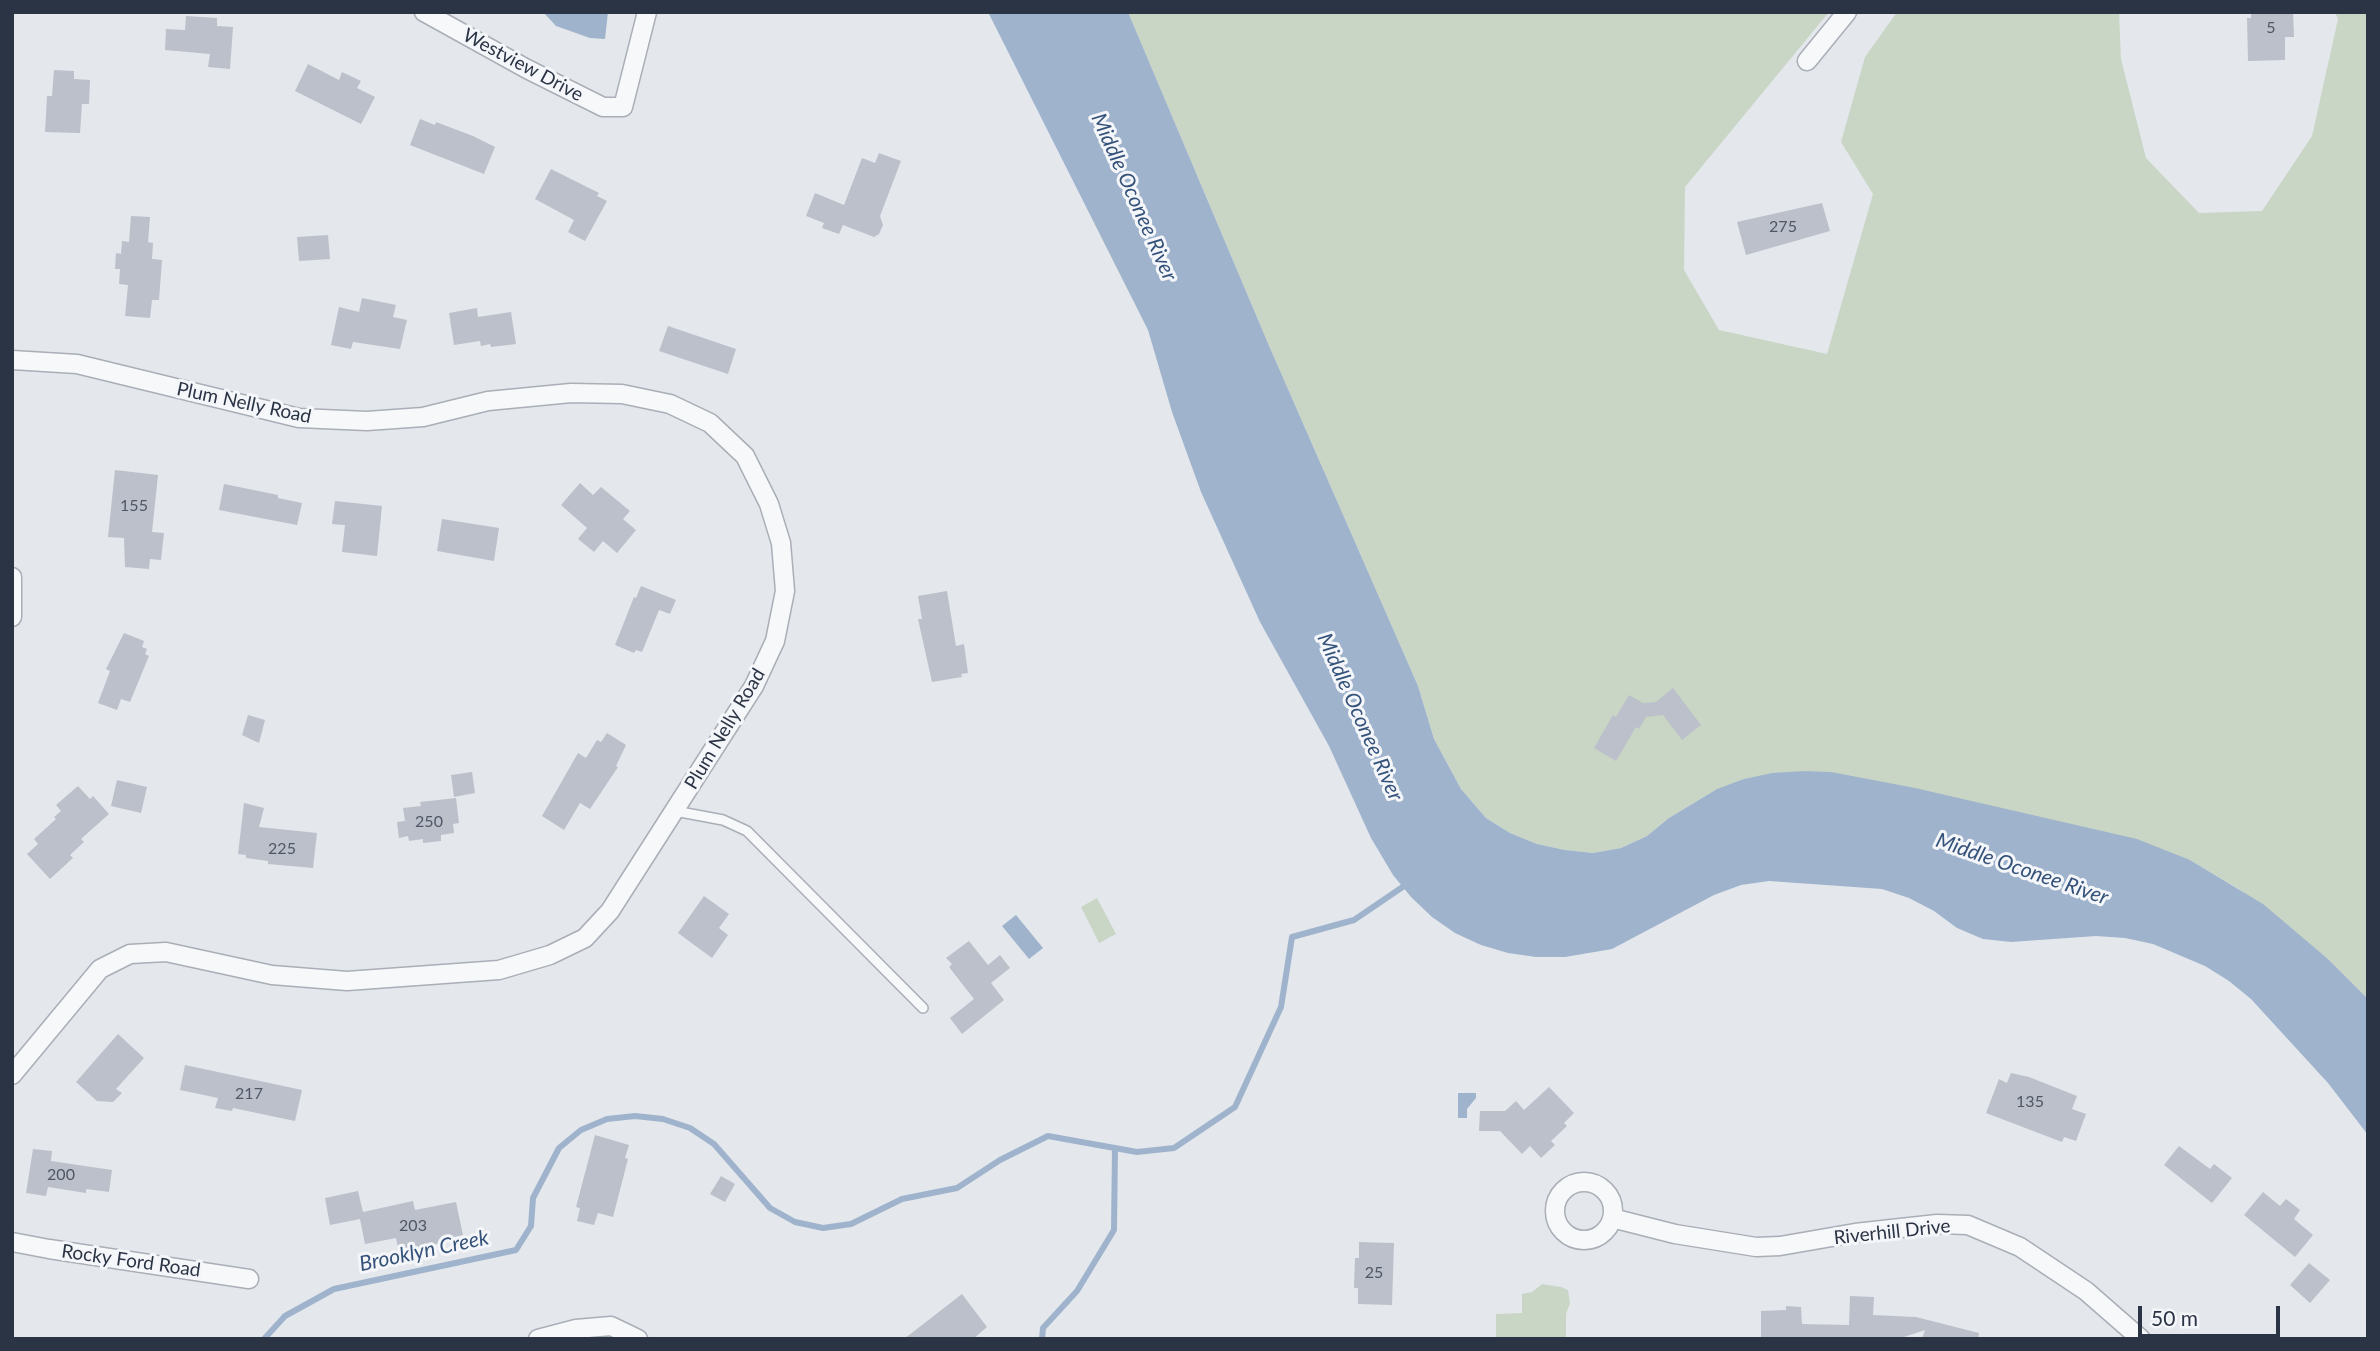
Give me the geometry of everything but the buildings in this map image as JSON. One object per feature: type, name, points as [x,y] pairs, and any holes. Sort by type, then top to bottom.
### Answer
[{"type":"street","name":"Westview Drive","points":[[424,12],[603,107],[624,107],[647,12]]},
{"type":"street","points":[[1807,61],[1847,12]]},
{"type":"street","name":"Plum Nelly Road","points":[[12,360],[77,364],[299,418],[368,421],[422,417],[488,401],[571,393],[622,394],[670,404],[710,423],[746,456],[769,504],[781,542],[785,591],[775,641],[754,686],[610,911],[585,938],[551,955],[499,970],[347,981],[272,975],[166,952],[130,954],[100,969],[12,1075]]},
{"type":"street","points":[[12,576],[12,617]]},
{"type":"street","name":"Riverhill Drive","points":[[1612,1218],[1675,1234],[1756,1247],[1937,1224],[1968,1225],[2020,1247],[2086,1291],[2141,1339]]},
{"type":"street","name":"Rocky Ford Road","points":[[12,1242],[249,1279]]},
{"type":"street","points":[[538,1339],[576,1329],[611,1326],[638,1339]]},
{"type":"lane","points":[[676,811],[723,820],[747,831],[923,1008]]},
{"type":"green space","points":[[1128,12],[1829,12],[1685,187],[1684,270],[1719,330],[1827,354],[1873,194],[1841,142],[1865,57],[1897,12],[2119,12],[2121,59],[2146,158],[2199,213],[2262,211],[2312,136],[2338,19],[2335,12],[2368,12],[2368,999],[2328,959],[2239,889],[2190,860],[1887,783],[1803,771],[1717,789],[1669,818],[1647,836],[1621,848],[1593,853],[1537,844],[1510,833],[1486,818],[1461,789],[1434,739],[1418,686],[1270,348]]},
{"type":"green space","points":[[1097,898],[1116,934],[1099,943],[1081,907]]},
{"type":"green space","points":[[1542,1284],[1568,1290],[1570,1303],[1566,1314],[1566,1339],[1496,1339],[1496,1314],[1522,1313],[1522,1294],[1532,1292]]},
{"type":"water","points":[[543,12],[608,12],[605,39],[590,38],[556,26]]},
{"type":"water","name":"Middle Oconee River","points":[[988,12],[1128,12],[1270,348],[1418,686],[1434,739],[1461,789],[1486,818],[1510,833],[1537,844],[1593,853],[1621,848],[1647,836],[1669,818],[1717,789],[1772,773],[1803,771],[1831,772],[1915,788],[2137,839],[2190,860],[2263,904],[2328,959],[2368,999],[2368,1135],[2328,1083],[2251,999],[2205,966],[2153,944],[2096,936],[2011,942],[1983,939],[1957,928],[1934,911],[1909,898],[1882,889],[1769,881],[1741,885],[1714,895],[1612,949],[1565,957],[1508,953],[1481,945],[1455,933],[1432,917],[1393,875],[1371,838],[1329,746],[1260,622],[1201,492],[1172,412],[1148,330]]},
{"type":"water","points":[[1016,915],[1043,948],[1029,959],[1002,926]]},
{"type":"water","points":[[1458,1093],[1476,1093],[1476,1098],[1467,1109],[1467,1118],[1458,1118]]},
{"type":"waterway","name":"Brooklyn Creek","points":[[264,1339],[285,1316],[334,1289],[516,1250],[531,1226],[533,1198],[559,1148],[581,1130],[607,1119],[635,1116],[663,1119],[690,1128],[714,1144],[770,1208],[795,1222],[823,1228],[851,1224],[902,1199],[957,1188],[1000,1160],[1048,1136],[1137,1152],[1174,1148],[1235,1107],[1281,1007],[1292,937],[1354,920],[1407,884]]},
{"type":"waterway","points":[[1042,1339],[1043,1328],[1077,1291],[1114,1230],[1115,1148]]}]
